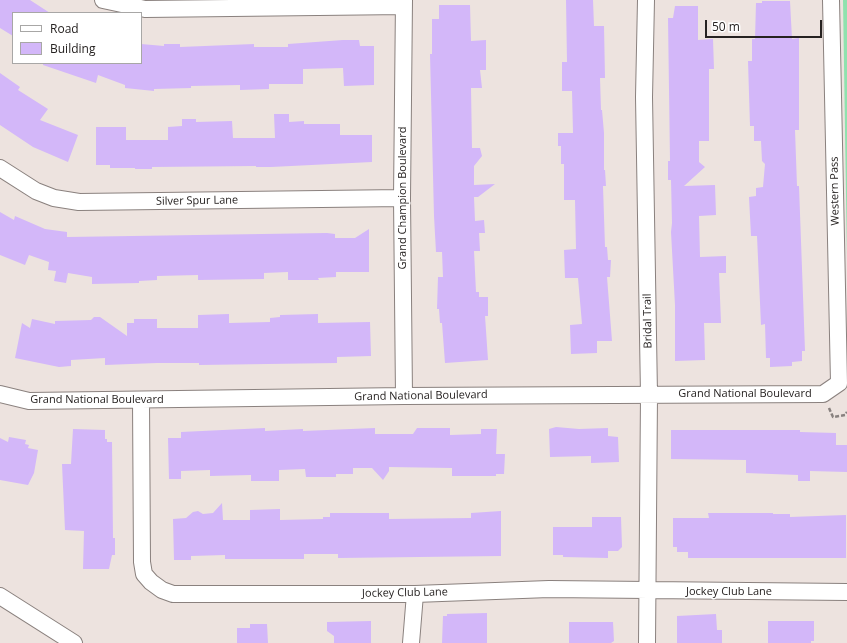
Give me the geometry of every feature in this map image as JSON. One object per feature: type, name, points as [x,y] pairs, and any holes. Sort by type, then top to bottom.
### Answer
[{"type":"street","points":[[103,0],[145,9],[404,3]]},
{"type":"street","name":"Bridal Trail","points":[[646,0],[644,97],[649,394],[648,643]]},
{"type":"street","name":"Western Pass","points":[[831,0],[839,383]]},
{"type":"street","name":"Grand Champion Boulevard","points":[[404,3],[402,198],[404,396]]},
{"type":"street","name":"Silver Spur Lane","points":[[0,168],[36,191],[54,198],[79,202],[402,198]]},
{"type":"street","name":"Grand National Boulevard","points":[[0,394],[29,401],[404,396],[823,394],[839,383]]},
{"type":"street","name":"Jockey Club Lane","points":[[141,400],[142,562],[144,574],[151,582],[162,590],[179,594],[414,594],[549,589],[847,592]]},
{"type":"street","points":[[411,643],[414,594]]},
{"type":"street","points":[[0,596],[74,643]]},
{"type":"path","points":[[823,394],[832,417],[844,415],[847,412]]},
{"type":"green space","points":[[843,0],[847,0],[847,260]]},
{"type":"building","points":[[0,0],[30,0],[48,12],[12,12],[12,35],[0,28]]},
{"type":"building","points":[[566,0],[593,0],[594,26],[604,26],[605,78],[600,78],[606,186],[603,186],[605,247],[607,247],[608,260],[611,260],[610,277],[607,277],[612,341],[597,341],[597,353],[571,354],[570,325],[582,324],[578,278],[565,278],[564,250],[576,249],[575,200],[564,200],[564,164],[561,164],[561,146],[558,146],[558,133],[573,133],[572,91],[562,91],[562,62],[567,62]]},
{"type":"building","points":[[762,1],[790,1],[792,39],[799,38],[799,130],[795,130],[797,186],[799,186],[805,351],[802,351],[802,361],[792,362],[792,366],[770,367],[770,358],[766,358],[765,324],[761,325],[757,236],[751,236],[749,197],[756,196],[756,188],[763,187],[765,164],[762,161],[761,141],[754,141],[754,126],[750,126],[748,61],[752,61],[752,39],[755,39],[756,3],[762,3]]},
{"type":"building","points":[[439,5],[470,5],[471,41],[486,40],[486,70],[480,70],[482,88],[471,88],[472,148],[480,148],[482,156],[474,166],[474,185],[495,184],[478,197],[474,197],[475,221],[484,220],[485,233],[479,233],[480,251],[474,251],[476,292],[479,292],[479,297],[488,297],[488,316],[485,316],[488,360],[445,363],[442,323],[440,323],[439,309],[437,309],[438,277],[443,277],[442,252],[436,252],[430,54],[432,54],[432,19],[439,19]]},
{"type":"building","points":[[675,6],[698,6],[698,40],[713,39],[714,69],[709,69],[709,141],[699,141],[699,162],[705,167],[684,186],[715,185],[716,215],[699,216],[700,257],[726,256],[726,273],[719,273],[721,323],[704,323],[705,360],[675,361],[675,305],[671,232],[671,180],[668,180],[668,161],[670,161],[668,18],[673,18]]},
{"type":"building","points":[[359,40],[360,46],[374,46],[374,85],[344,86],[343,68],[303,69],[303,84],[269,84],[269,89],[240,90],[240,85],[191,86],[191,88],[154,89],[154,91],[125,88],[125,85],[98,75],[96,83],[43,65],[142,64],[142,44],[164,46],[164,44],[180,44],[180,47],[254,44],[254,47],[288,47],[288,44]]},
{"type":"building","points":[[0,73],[20,87],[18,90],[48,109],[40,120],[78,135],[68,162],[33,147],[0,125]]},
{"type":"building","points":[[274,114],[289,114],[289,122],[304,121],[304,124],[340,124],[340,135],[372,135],[372,162],[271,167],[152,167],[152,169],[110,168],[110,165],[96,165],[96,127],[126,127],[126,140],[168,140],[168,127],[182,126],[182,119],[196,119],[196,122],[232,121],[233,138],[275,138]]},
{"type":"building","points":[[0,212],[14,220],[15,216],[45,229],[67,232],[67,237],[327,233],[335,234],[335,238],[355,238],[369,229],[369,272],[336,272],[336,277],[318,278],[319,280],[288,280],[288,272],[264,273],[264,279],[198,280],[198,275],[157,276],[157,280],[139,281],[139,283],[92,284],[92,277],[68,273],[66,283],[54,281],[56,271],[48,270],[49,262],[29,255],[25,265],[0,255]]},
{"type":"building","points":[[229,314],[229,323],[270,322],[270,318],[280,317],[280,315],[318,314],[318,323],[370,322],[371,356],[337,357],[337,363],[199,365],[199,363],[157,363],[105,365],[105,358],[71,360],[71,366],[59,367],[15,358],[22,323],[30,328],[32,319],[55,324],[55,321],[91,320],[94,317],[100,317],[127,336],[127,323],[134,323],[134,319],[157,319],[157,328],[198,328],[198,315]]},
{"type":"building","points":[[556,427],[579,429],[608,428],[608,436],[618,437],[619,462],[591,463],[591,456],[550,457],[549,429]]},
{"type":"building","points":[[265,428],[265,431],[303,429],[303,431],[375,428],[375,434],[413,434],[417,428],[450,428],[450,435],[481,434],[481,429],[497,429],[496,454],[505,454],[504,474],[496,474],[496,476],[452,476],[452,468],[389,467],[389,471],[383,480],[372,468],[353,468],[353,474],[336,474],[336,477],[306,477],[305,469],[279,470],[279,481],[251,481],[251,475],[210,476],[210,470],[181,471],[181,479],[169,479],[168,438],[181,438],[181,432]]},
{"type":"building","points":[[73,429],[105,430],[105,439],[107,439],[107,442],[112,442],[113,538],[115,538],[115,555],[112,555],[109,569],[83,569],[84,531],[65,530],[62,464],[71,464]]},
{"type":"building","points":[[671,430],[800,430],[800,432],[836,433],[836,445],[847,445],[847,472],[810,471],[810,481],[798,481],[798,475],[746,473],[746,460],[671,459]]},
{"type":"building","points":[[9,437],[26,440],[25,444],[29,445],[28,448],[38,450],[34,473],[28,485],[0,480],[0,438],[8,442]]},
{"type":"building","points":[[222,503],[223,520],[250,520],[250,510],[280,509],[280,520],[323,519],[323,517],[330,517],[330,513],[389,513],[389,519],[471,518],[471,513],[501,511],[501,556],[338,558],[338,554],[304,554],[304,559],[225,559],[225,555],[191,556],[191,560],[174,560],[173,519],[186,518],[193,512],[198,511],[203,514],[213,513]]},
{"type":"building","points":[[708,513],[773,513],[790,514],[790,517],[846,515],[846,558],[688,558],[688,552],[677,552],[677,547],[673,547],[673,518],[709,518]]},
{"type":"building","points":[[592,517],[621,517],[622,547],[618,551],[608,551],[608,558],[563,557],[563,555],[553,555],[553,527],[592,527]]},
{"type":"building","points":[[487,613],[487,643],[442,643],[443,616],[447,616],[447,614]]},
{"type":"building","points":[[716,614],[717,630],[722,630],[722,643],[677,643],[677,616]]},
{"type":"building","points":[[371,621],[371,643],[334,643],[334,636],[327,631],[327,622]]},
{"type":"building","points":[[768,621],[814,621],[814,641],[811,641],[811,643],[768,643]]},
{"type":"building","points":[[569,622],[613,622],[614,641],[611,643],[569,643]]},
{"type":"building","points":[[250,624],[267,624],[268,643],[237,643],[237,628],[250,628]]}]
